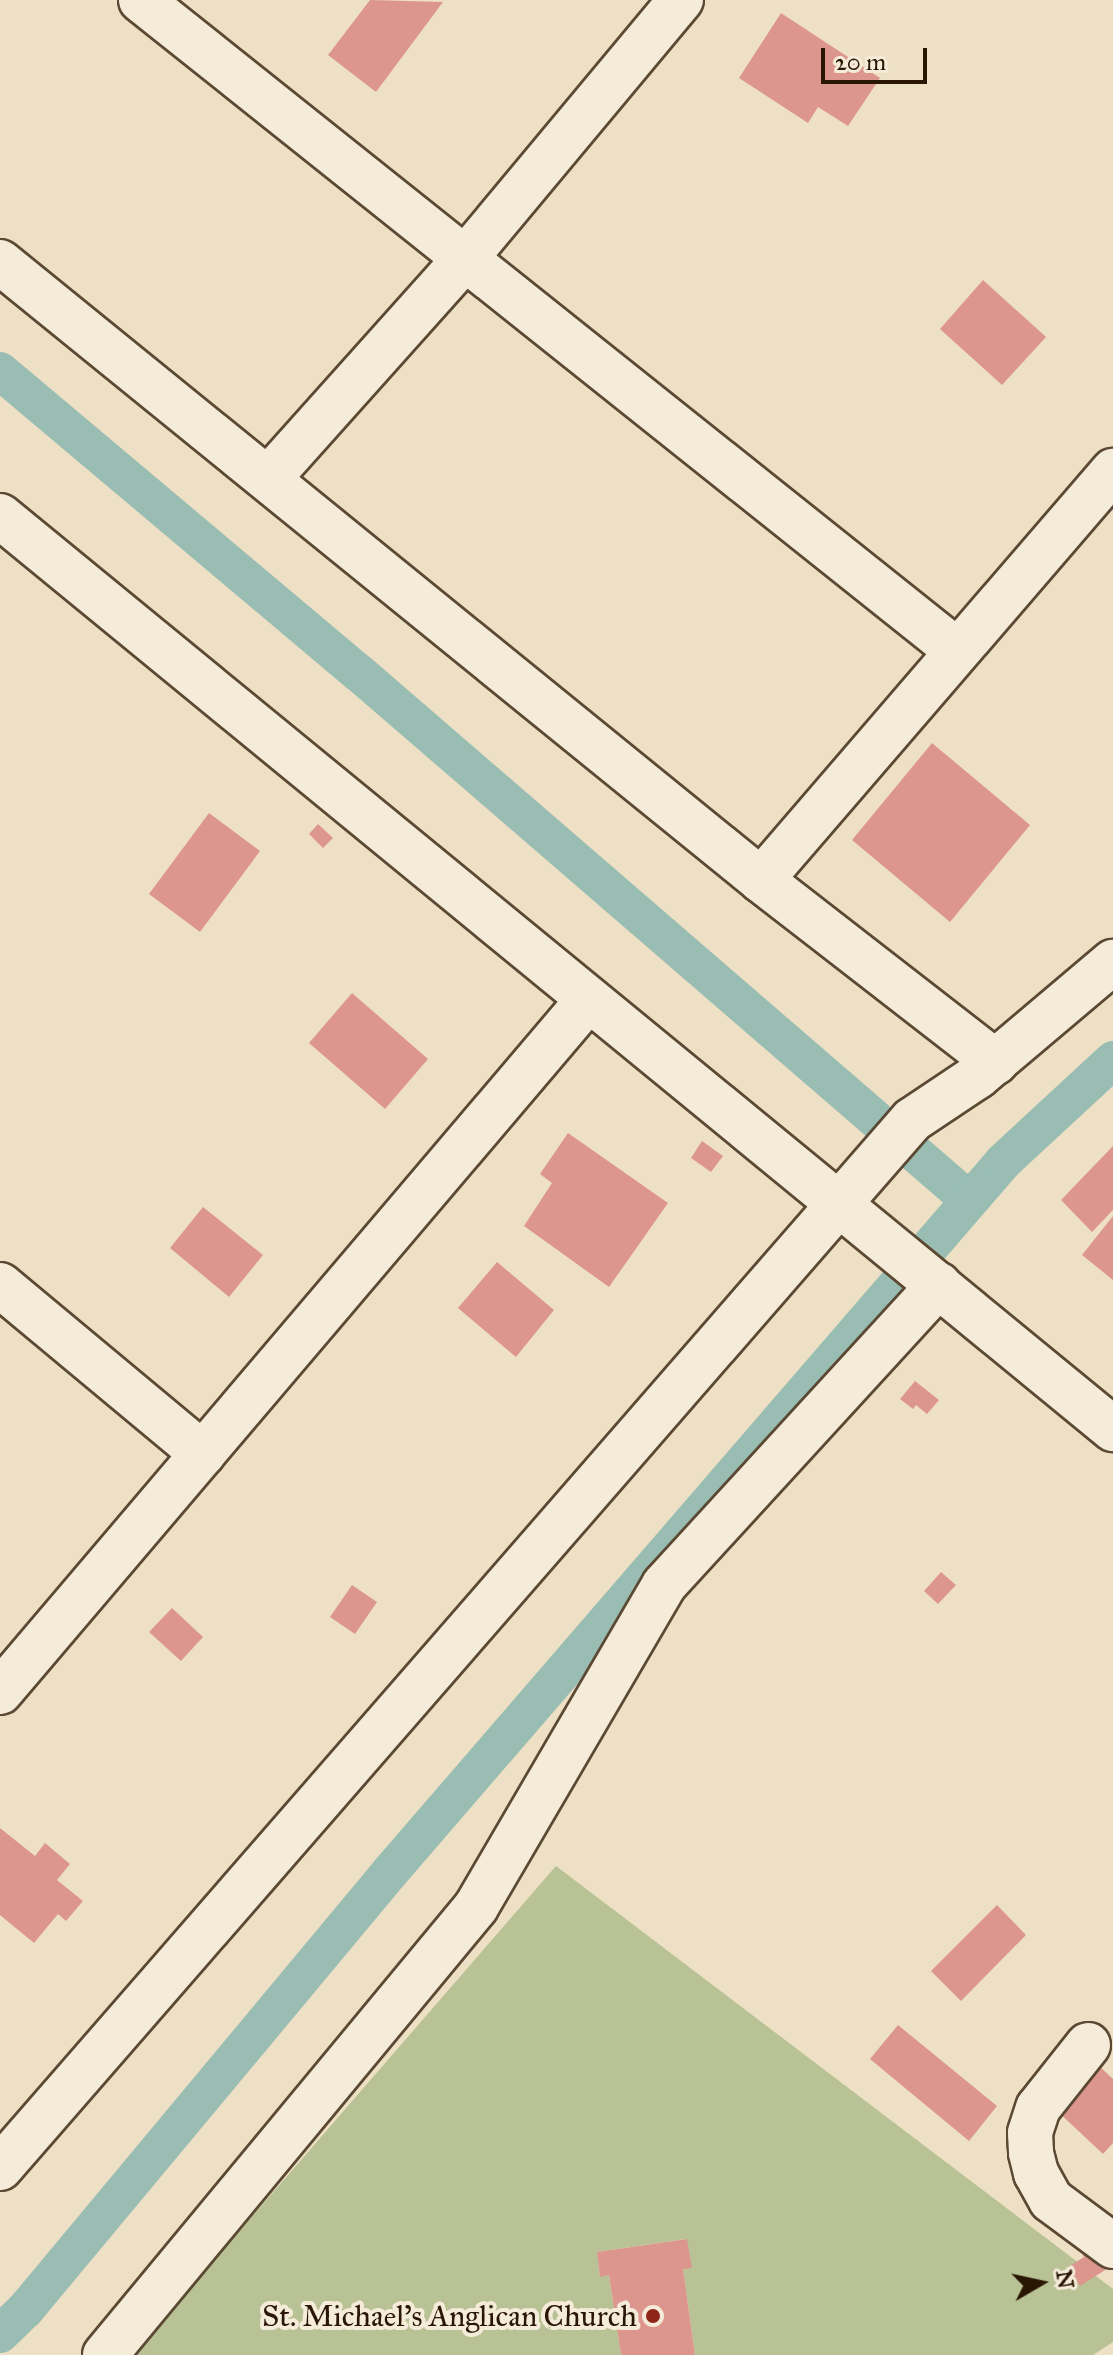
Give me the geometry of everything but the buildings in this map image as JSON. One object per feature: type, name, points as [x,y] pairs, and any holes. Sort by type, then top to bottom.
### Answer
[{"type":"street","points":[[141,0],[956,650]]},
{"type":"street","points":[[268,479],[464,260],[681,0]]},
{"type":"street","points":[[0,262],[761,880],[996,1062]]},
{"type":"street","points":[[761,880],[1113,471]]},
{"type":"street","points":[[0,516],[1113,1429]]},
{"type":"street","points":[[0,2168],[912,1120],[996,1062],[1113,962]]},
{"type":"street","points":[[0,1692],[589,999]]},
{"type":"street","points":[[0,1285],[203,1454]]},
{"type":"street","points":[[105,2355],[476,1907],[664,1585],[939,1285]]},
{"type":"street","points":[[1088,2045],[1038,2108],[1030,2133],[1031,2153],[1036,2173],[1051,2200],[1113,2246]]},
{"type":"green space","points":[[556,1866],[1113,2289],[1113,2342],[1093,2355],[695,2355],[683,2269],[686,2239],[597,2252],[600,2276],[609,2275],[621,2355],[132,2355]]},
{"type":"waterway","points":[[0,371],[359,673],[969,1200]]},
{"type":"waterway","points":[[0,2334],[25,2310],[390,1872],[1003,1162],[1113,1060]]},
{"type":"place","name":"St. Michael’s Anglican Church","points":[[653,2316]]}]
